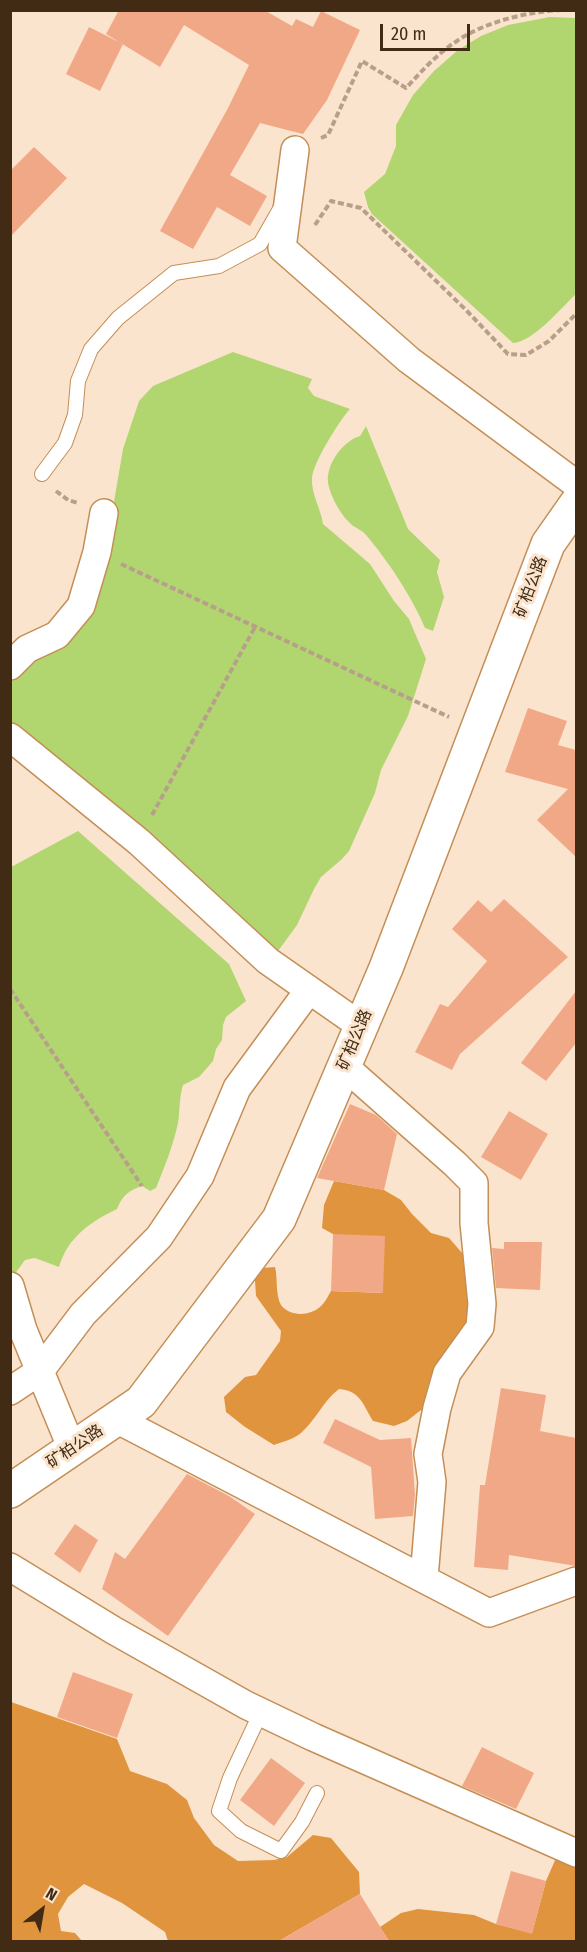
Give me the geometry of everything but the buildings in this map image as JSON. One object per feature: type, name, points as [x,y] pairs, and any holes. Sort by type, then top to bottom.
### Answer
[{"type":"street","points":[[296,150],[282,248],[409,360],[576,484]]},
{"type":"street","name":"矿柏公路","points":[[10,1491],[141,1402],[279,1218],[386,968],[548,544],[576,504]]},
{"type":"street","points":[[10,666],[27,649],[57,635],[81,606],[97,552],[104,513]]},
{"type":"street","points":[[10,737],[138,842],[268,961],[361,1026]]},
{"type":"street","points":[[10,1391],[40,1371],[83,1314],[159,1237],[200,1176],[237,1088],[309,990]]},
{"type":"street","points":[[344,1066],[455,1164],[474,1184],[474,1223],[482,1304],[480,1327],[447,1373],[437,1408],[428,1454],[432,1482],[424,1578]]},
{"type":"street","points":[[10,1286],[23,1330],[72,1449]]},
{"type":"street","points":[[116,1419],[489,1613],[576,1581]]},
{"type":"street","points":[[10,1568],[113,1630],[261,1712],[576,1853]]},
{"type":"lane","points":[[42,474],[65,443],[75,415],[78,381],[91,349],[118,318],[174,273],[219,266],[260,244],[290,190]]},
{"type":"lane","points":[[261,1712],[230,1778],[219,1811],[241,1831],[282,1851],[302,1822],[317,1793]]},
{"type":"path","points":[[296,150],[328,135],[363,60],[406,88],[454,42],[479,29],[504,20],[543,11],[561,10]]},
{"type":"path","points":[[293,258],[331,201],[361,208],[508,354],[526,355],[549,341],[576,314]]},
{"type":"path","points":[[42,474],[53,489],[68,500],[104,513]]},
{"type":"path","points":[[97,552],[477,730]]},
{"type":"path","points":[[138,842],[255,627]]},
{"type":"path","points":[[10,989],[142,1186]]},
{"type":"shaded area","points":[[550,17],[576,18],[576,294],[538,331],[513,343],[372,214],[364,192],[385,174],[396,146],[396,125],[413,95],[434,71],[458,50],[481,36],[508,25]]},
{"type":"shaded area","points":[[233,352],[312,379],[308,388],[314,396],[350,409],[327,442],[313,471],[313,490],[323,524],[370,564],[394,601],[409,619],[426,659],[408,716],[381,770],[375,793],[349,851],[321,877],[297,925],[273,958],[11,728],[10,666],[59,638],[109,531],[123,449],[139,401],[153,386]]},
{"type":"shaded area","points":[[366,426],[408,529],[440,560],[437,572],[444,597],[433,631],[425,628],[406,591],[390,567],[365,534],[343,516],[330,492],[328,480],[331,464],[341,449],[360,436]]},
{"type":"shaded area","points":[[78,831],[229,964],[246,1001],[226,1017],[222,1040],[216,1049],[213,1061],[199,1077],[183,1085],[176,1131],[156,1188],[150,1191],[142,1186],[127,1194],[117,1209],[89,1225],[74,1239],[59,1267],[35,1258],[25,1260],[11,1279],[11,867]]},
{"type":"shaded area","points":[[334,1181],[384,1190],[401,1200],[431,1233],[449,1238],[463,1254],[481,1284],[437,1408],[421,1410],[407,1421],[394,1426],[373,1421],[357,1396],[339,1389],[301,1433],[274,1445],[226,1412],[224,1397],[245,1377],[256,1375],[280,1341],[281,1331],[256,1296],[255,1280],[262,1268],[275,1267],[279,1301],[289,1312],[300,1314],[316,1310],[331,1291],[383,1293],[333,1234],[322,1228],[324,1205]]},
{"type":"shaded area","points":[[11,1702],[117,1739],[130,1771],[167,1784],[187,1800],[194,1818],[214,1845],[238,1861],[274,1860],[287,1857],[313,1835],[331,1838],[359,1872],[360,1894],[279,1941],[168,1941],[165,1932],[122,1903],[84,1884],[68,1897],[58,1914],[61,1931],[75,1933],[82,1941],[11,1942]]},
{"type":"shaded area","points":[[556,1858],[576,1868],[576,1941],[389,1941],[380,1927],[401,1913],[418,1909],[474,1915],[496,1924],[532,1933],[546,1881]]}]
